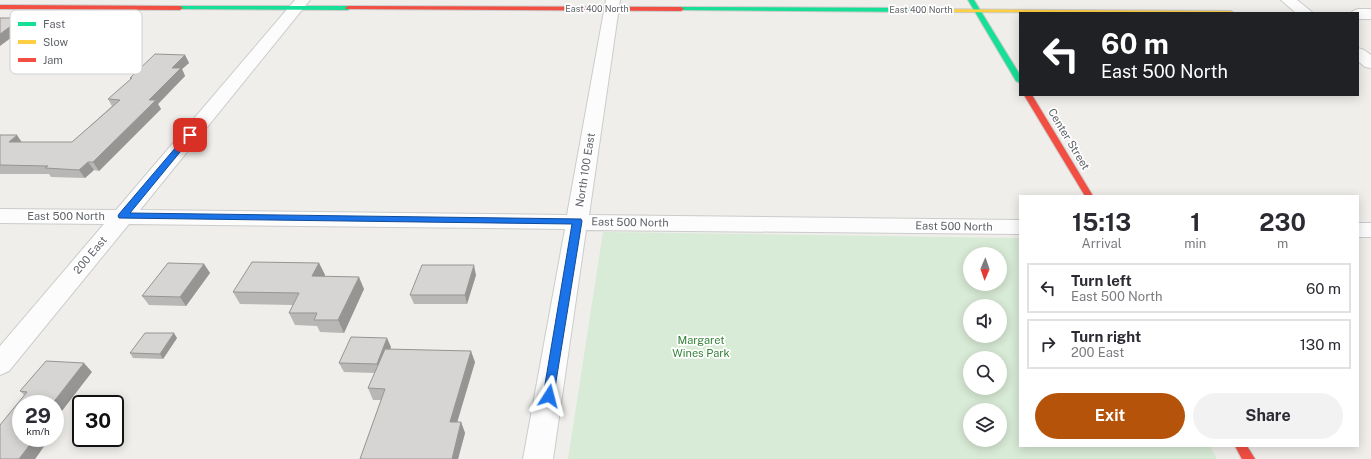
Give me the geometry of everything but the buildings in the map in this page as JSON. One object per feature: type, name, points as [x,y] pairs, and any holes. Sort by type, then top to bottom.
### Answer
[{"type":"street","points":[[971,0],[1019,79]]},
{"type":"street","points":[[1288,0],[1304,12]]},
{"type":"street","name":"East 400 North","points":[[0,7],[300,4],[612,4],[1146,12]]},
{"type":"street","name":"200 East","points":[[0,364],[300,4]]},
{"type":"street","name":"North 100 East","points":[[538,459],[612,4]]},
{"type":"street","points":[[1359,14],[1371,14]]},
{"type":"street","points":[[1359,54],[1371,63]]},
{"type":"street","name":"Center Street","points":[[1029,96],[1088,195]]},
{"type":"street","name":"East 500 North","points":[[0,216],[122,216],[1019,227]]},
{"type":"street","points":[[1359,230],[1371,230]]},
{"type":"street","points":[[1242,447],[1249,459]]},
{"type":"green space","name":"Margaret Wines Park","points":[[603,232],[1019,238],[1019,447],[1211,447],[1217,459],[568,459]]},
{"type":"traffic: fast","points":[[971,0],[1019,79]]},
{"type":"traffic: fast","points":[[180,8],[348,8]]},
{"type":"traffic: fast","points":[[681,9],[920,10]]},
{"type":"traffic: slow","points":[[920,10],[1127,12]]},
{"type":"traffic: jam","points":[[0,7],[180,8]]},
{"type":"traffic: jam","points":[[348,8],[681,9]]},
{"type":"traffic: jam","points":[[1029,96],[1088,195]]},
{"type":"traffic: jam","points":[[1242,447],[1249,459]]},
{"type":"route","points":[[190,135],[122,216],[577,221],[549,396]]}]
